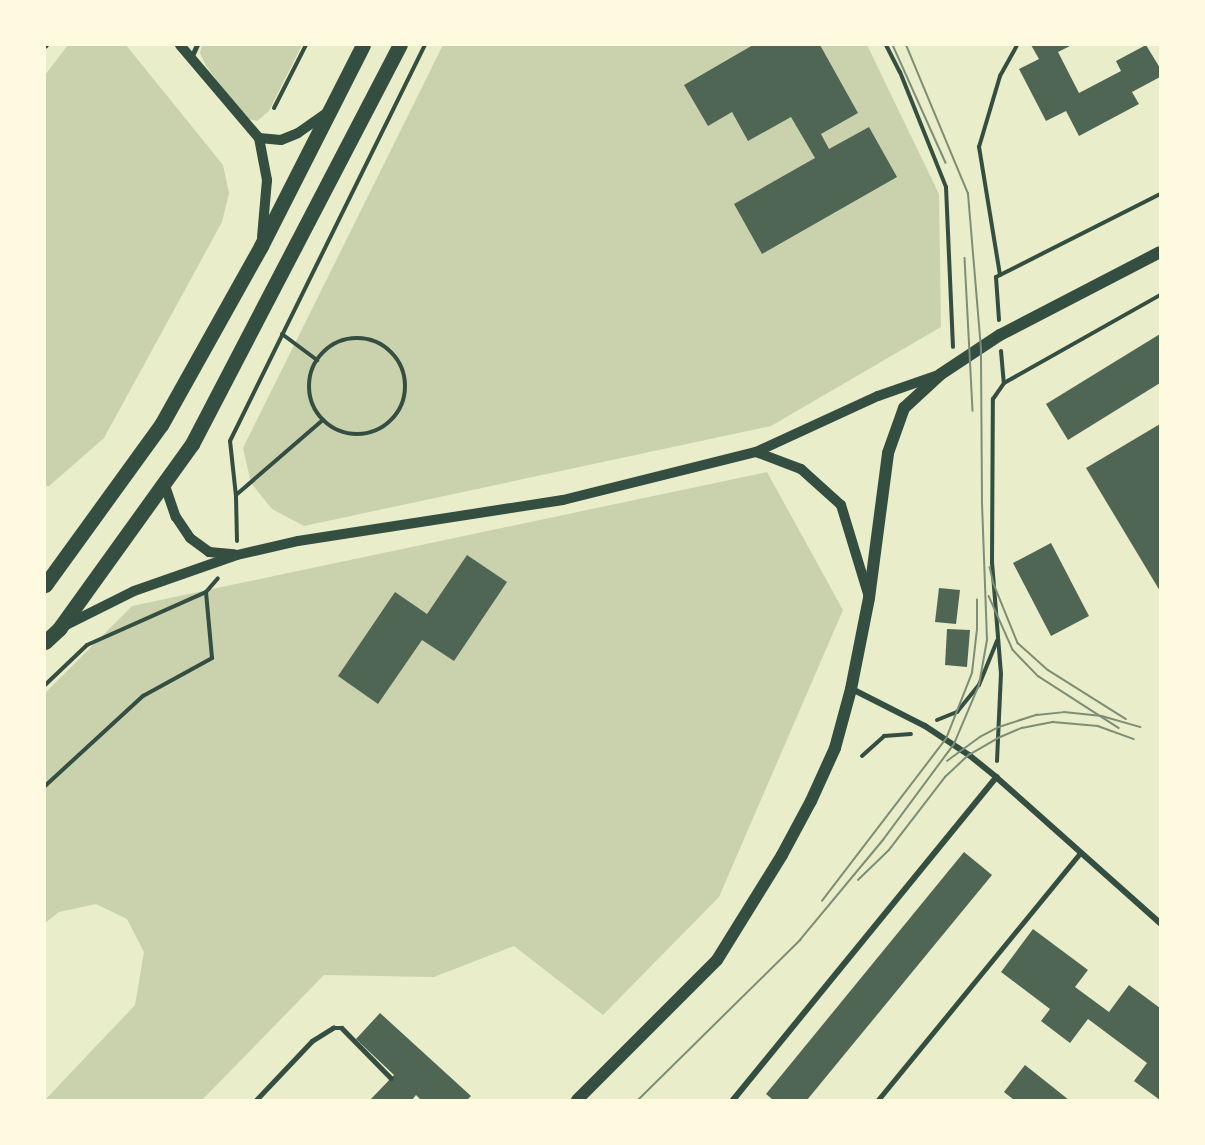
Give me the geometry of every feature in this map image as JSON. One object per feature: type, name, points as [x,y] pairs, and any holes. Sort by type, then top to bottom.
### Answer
[{"type":"main road","points":[[45,585],[160,425],[261,246],[363,45]]},
{"type":"main road","points":[[45,642],[59,629],[192,444],[400,45]]},
{"type":"main road","points":[[577,1100],[717,960],[782,855],[811,801],[835,748],[851,689],[869,598],[888,453],[904,408],[941,374],[1000,335],[1160,252]]},
{"type":"street","points":[[180,45],[258,138],[267,180],[261,246]]},
{"type":"street","points":[[258,138],[281,140],[298,133],[328,112]]},
{"type":"street","points":[[59,629],[134,591],[237,555],[298,542],[563,500],[756,452],[878,396],[941,374]]},
{"type":"street","points":[[756,452],[801,470],[841,506],[869,598]]},
{"type":"street","points":[[164,483],[176,517],[190,538],[209,552],[237,555]]},
{"type":"street","points":[[851,689],[954,744],[996,777],[1160,923]]},
{"type":"street","points":[[734,1100],[996,777]]},
{"type":"lane","points":[[191,59],[196,45]]},
{"type":"lane","points":[[878,1100],[1080,853]]},
{"type":"lane","points":[[256,1100],[312,1041],[333,1028],[342,1028],[391,1078]]},
{"type":"path","points":[[274,108],[306,45]]},
{"type":"path","points":[[45,685],[87,645],[206,592],[237,555],[236,496],[230,441],[425,45]]},
{"type":"path","points":[[886,45],[900,72],[946,187],[953,366]]},
{"type":"path","points":[[1000,275],[979,147],[1000,76],[1017,45]]},
{"type":"path","points":[[1004,383],[996,277],[1160,194]]},
{"type":"path","points":[[996,777],[1001,674],[992,563],[993,399],[1004,383],[1160,295]]},
{"type":"path","points":[[282,334],[317,360]]},
{"type":"path","points":[[350,338],[365,338],[379,343],[393,353],[402,367],[406,383],[404,400],[397,415],[385,426],[370,433],[353,435],[337,431],[314,409],[309,394],[309,379],[317,360],[335,343],[350,338]]},
{"type":"path","points":[[236,496],[323,420]]},
{"type":"path","points":[[45,786],[143,696],[212,658],[206,592]]},
{"type":"path","points":[[862,756],[884,736],[918,734],[924,726],[957,712],[979,685],[998,639]]},
{"type":"green space","points":[[68,45],[126,45],[223,165],[229,193],[222,222],[104,438],[48,487],[45,484],[45,75]]},
{"type":"green space","points":[[202,45],[302,45],[269,111],[257,121],[246,118],[206,66],[200,53]]},
{"type":"green space","points":[[443,45],[867,45],[939,194],[941,327],[771,426],[304,526],[272,509],[251,483],[243,448]]},
{"type":"green space","points":[[767,472],[843,610],[719,897],[603,1015],[514,946],[434,977],[324,975],[202,1100],[45,1100],[135,1005],[144,952],[127,919],[96,904],[59,912],[45,923],[45,693],[132,606]]},
{"type":"building","points":[[753,45],[820,45],[858,113],[821,134],[829,149],[869,127],[897,177],[762,254],[734,204],[815,158],[791,117],[748,141],[732,112],[708,126],[684,85]]},
{"type":"building","points":[[1031,45],[1072,45],[1058,52],[1079,93],[1121,71],[1116,61],[1146,45],[1160,68],[1160,77],[1132,92],[1139,104],[1079,136],[1066,111],[1046,121],[1019,69],[1039,59]]},
{"type":"building","points":[[1160,334],[1160,383],[1068,440],[1046,404]]},
{"type":"building","points":[[1160,424],[1160,591],[1086,468]]},
{"type":"building","points":[[1051,543],[1089,616],[1051,636],[1013,563]]},
{"type":"building","points":[[467,555],[507,582],[454,661],[422,640],[378,704],[338,676],[395,592],[427,614]]},
{"type":"building","points":[[939,588],[960,590],[956,624],[935,622]]},
{"type":"building","points":[[947,629],[970,630],[967,667],[945,665]]},
{"type":"building","points":[[964,852],[992,875],[807,1100],[773,1100],[766,1094]]},
{"type":"building","points":[[1033,929],[1088,970],[1075,987],[1109,1012],[1129,985],[1160,1008],[1160,1100],[1134,1081],[1147,1063],[1088,1019],[1070,1043],[1041,1021],[1050,1009],[1001,972]]},
{"type":"building","points":[[380,1013],[471,1096],[467,1100],[421,1100],[416,1095],[412,1100],[370,1100],[394,1075],[356,1039]]},
{"type":"building","points":[[1025,1065],[1069,1100],[1014,1100],[1004,1092]]},
{"type":"tram line","points":[[893,45],[946,163]]},
{"type":"tram line","points":[[638,1100],[800,940],[883,840],[954,744],[979,685],[987,640],[982,501],[981,349],[968,194],[906,45]]},
{"type":"tram line","points":[[965,258],[973,411]]},
{"type":"tram line","points":[[990,567],[994,584],[1018,643],[1048,670],[1126,719]]},
{"type":"tram line","points":[[989,596],[1013,650],[1038,676],[1119,728]]},
{"type":"tram line","points":[[822,901],[946,739],[972,673],[977,629],[977,600]]},
{"type":"tram line","points":[[947,761],[980,737],[999,727],[1037,715],[1064,712],[1102,716],[1140,727]]},
{"type":"tram line","points":[[858,880],[889,850],[945,777],[969,755],[998,738],[1022,728],[1053,722],[1098,726],[1134,739]]}]
